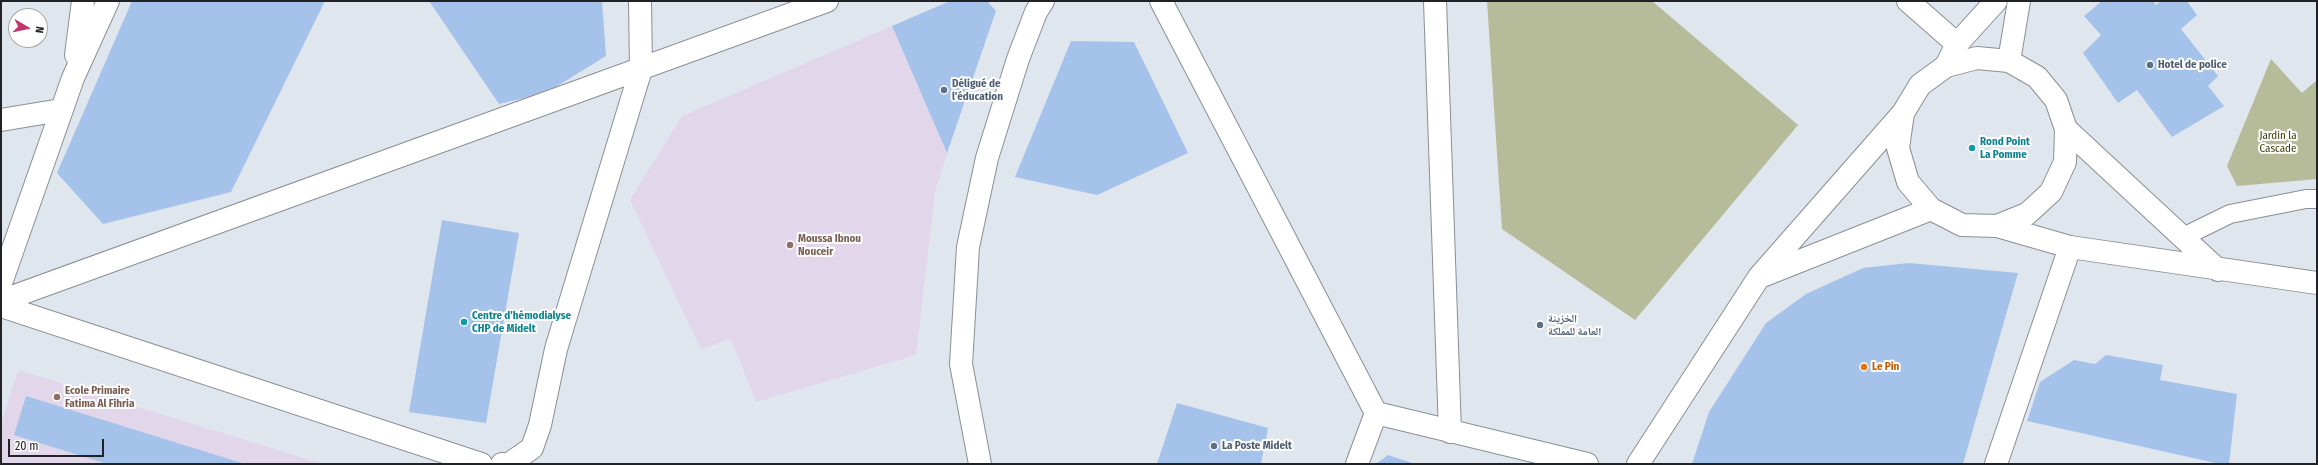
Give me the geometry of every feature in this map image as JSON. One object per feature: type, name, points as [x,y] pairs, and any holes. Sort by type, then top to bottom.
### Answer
[{"type":"street","points":[[72,78],[83,1]]},
{"type":"street","points":[[1,283],[72,78],[108,1]]},
{"type":"street","points":[[502,464],[509,464],[532,448],[540,425],[556,349],[641,69],[640,1]]},
{"type":"street","points":[[1,301],[827,1]]},
{"type":"street","points":[[980,464],[961,364],[968,247],[990,150],[1018,59],[1036,12],[1043,1]]},
{"type":"street","points":[[1161,1],[1376,413],[1357,464]]},
{"type":"street","points":[[1435,1],[1450,432]]},
{"type":"street","points":[[1908,1],[1957,44]]},
{"type":"street","points":[[1946,66],[1957,44],[1996,1]]},
{"type":"street","points":[[2009,61],[2018,1]]},
{"type":"street","points":[[1638,464],[1759,277],[1904,113],[1920,85],[1946,66],[1977,58],[2009,61],[2036,77],[2056,100],[2066,130],[2065,162],[2051,192],[2027,214],[1997,226]]},
{"type":"street","points":[[1,120],[62,110]]},
{"type":"street","points":[[1904,113],[1898,148],[1908,182],[1931,209],[1962,225],[1997,226],[2070,247],[2218,270],[2317,283]]},
{"type":"street","points":[[2066,130],[2218,270]]},
{"type":"street","points":[[1759,277],[1931,209]]},
{"type":"street","points":[[1996,464],[2070,247]]},
{"type":"street","points":[[1,306],[480,464]]},
{"type":"street","points":[[1376,413],[1587,464]]},
{"type":"lane","points":[[2183,237],[2230,214],[2306,199],[2317,199]]},
{"type":"shaded area","name":"Moussa Ibnou Nouceir","points":[[892,26],[947,153],[935,192],[916,355],[756,402],[731,339],[701,349],[630,200],[682,116]]},
{"type":"shaded area","name":"Ecole Primaire Fatima Al Fihria","points":[[18,370],[323,464],[1,464],[1,424]]},
{"type":"green space","points":[[1487,1],[1652,1],[1798,125],[1635,320],[1502,229]]},
{"type":"green space","name":"Jardin la Cascade","points":[[2271,59],[2302,93],[2317,80],[2317,179],[2237,186],[2227,166]]},
{"type":"building","points":[[132,1],[325,1],[231,192],[103,224],[57,173]]},
{"type":"building","points":[[429,1],[602,1],[606,56],[546,93],[499,104]]},
{"type":"building","name":"Déligué de l'éducation","points":[[950,1],[987,1],[996,11],[947,153],[892,26]]},
{"type":"building","name":"Hotel de police","points":[[2102,1],[2153,1],[2156,5],[2161,1],[2187,1],[2197,15],[2181,29],[2218,76],[2208,86],[2224,106],[2172,137],[2137,90],[2118,103],[2083,53],[2101,35],[2084,16]]},
{"type":"building","points":[[1071,41],[1134,42],[1188,153],[1097,195],[1015,177]]},
{"type":"building","name":"Centre d'hémodialyse CHP de Midelt","points":[[442,220],[519,233],[486,423],[409,412]]},
{"type":"building","name":"Le Pin","points":[[1909,263],[2018,273],[1963,464],[1692,464],[1709,412],[1766,323],[1806,294],[1863,268]]},
{"type":"building","points":[[2106,355],[2163,365],[2160,380],[2237,394],[2229,464],[2220,464],[2027,421],[2040,382],[2074,360],[2095,364]]},
{"type":"building","points":[[26,396],[245,464],[107,464],[14,435]]},
{"type":"building","name":"La Poste Midelt","points":[[1177,403],[1268,428],[1261,464],[1157,464]]},
{"type":"building","points":[[1388,455],[1415,464],[1376,464]]},
{"type":"place","name":"Hotel de police","points":[[2150,65]]},
{"type":"place","name":"Déligué de l'éducation","points":[[944,90]]},
{"type":"place","name":"Rond Point La Pomme","points":[[1972,148]]},
{"type":"place","name":"Moussa Ibnou Nouceir","points":[[790,245]]},
{"type":"place","name":"Centre d'hémodialyse CHP de Midelt","points":[[464,322]]},
{"type":"place","name":"الخزينة العامة للمملكة","points":[[1540,325]]},
{"type":"place","name":"Le Pin","points":[[1864,367]]},
{"type":"place","name":"Ecole Primaire Fatima Al Fihria","points":[[57,397]]},
{"type":"place","name":"La Poste Midelt","points":[[1214,446]]}]
